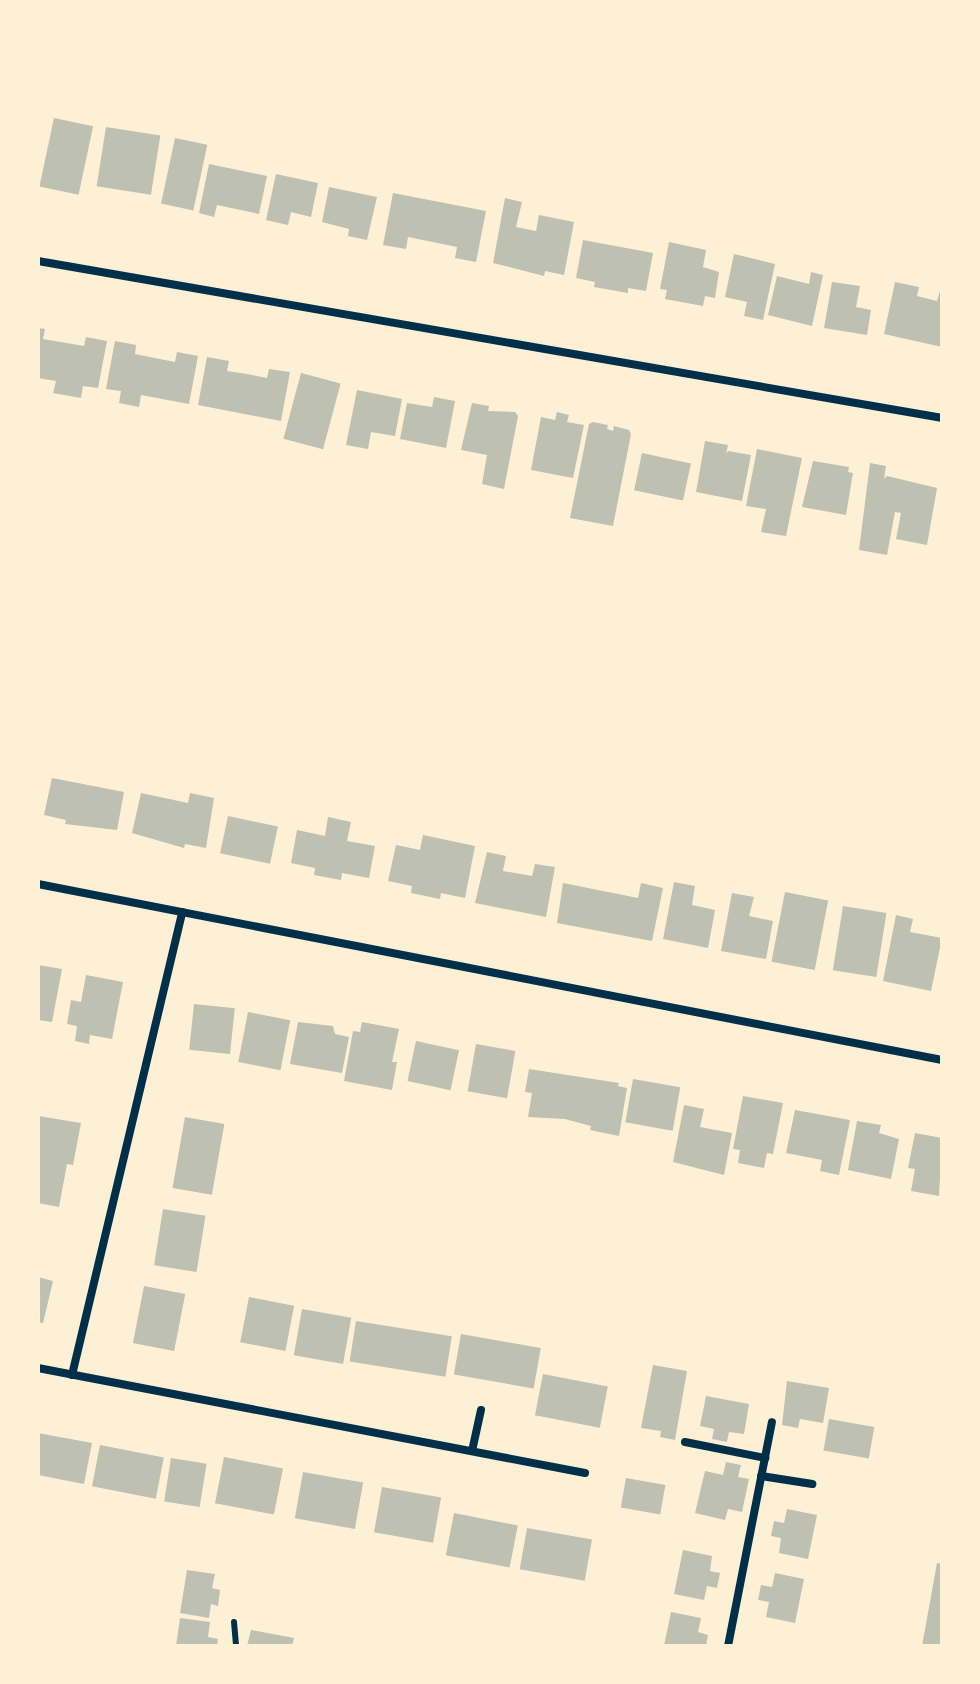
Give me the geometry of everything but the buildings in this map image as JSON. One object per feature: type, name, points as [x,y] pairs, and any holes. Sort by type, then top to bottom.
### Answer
[{"type":"street","points":[[38,261],[942,418]]},
{"type":"street","points":[[38,884],[942,1060]]},
{"type":"street","points":[[72,1375],[182,912]]},
{"type":"street","points":[[38,1368],[585,1473]]},
{"type":"street","points":[[472,1451],[481,1410]]},
{"type":"street","points":[[728,1646],[772,1422]]},
{"type":"street","points":[[685,1442],[765,1458]]},
{"type":"street","points":[[761,1476],[812,1484]]},
{"type":"lane","points":[[234,1622],[236,1646]]}]
